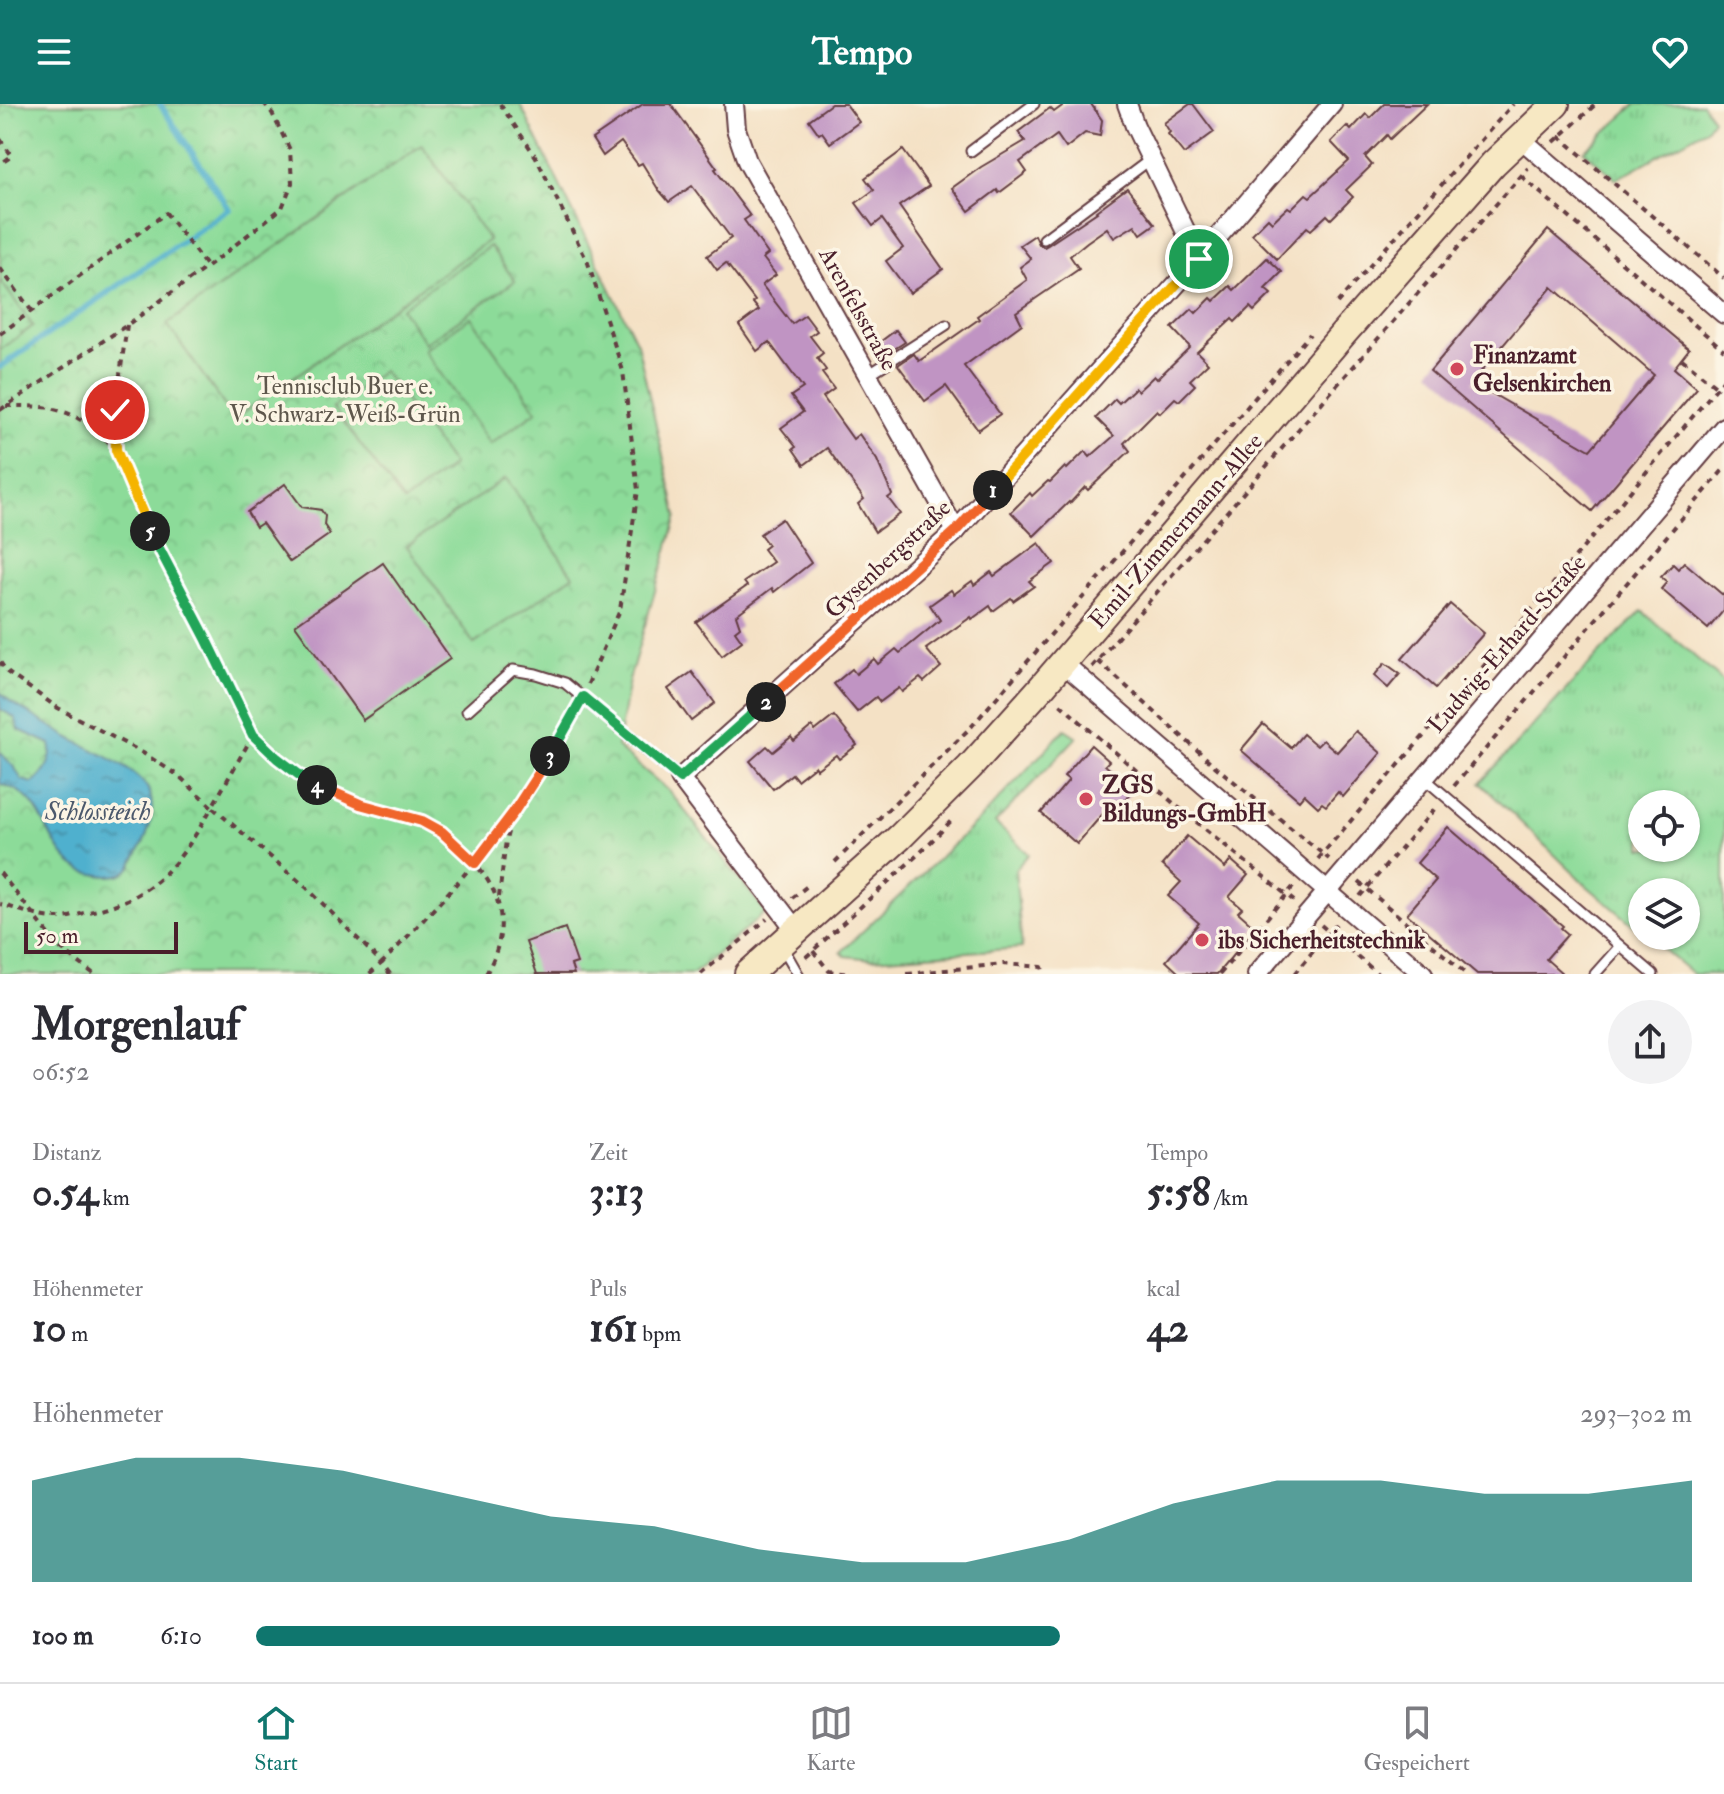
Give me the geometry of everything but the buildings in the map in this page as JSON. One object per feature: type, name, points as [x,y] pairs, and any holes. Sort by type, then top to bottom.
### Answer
[{"type":"main road","name":"Emil-Zimmermann-Allee","points":[[748,974],[900,837],[1072,671],[1344,333],[1493,164],[1556,104]]},
{"type":"main road","name":"Emil-Zimmermann-Allee","points":[[735,974],[788,937]]},
{"type":"street","name":"Arenfelsstraße","points":[[734,104],[736,129],[747,161],[956,531]]},
{"type":"street","name":"Gysenbergstraße","points":[[680,778],[956,531],[1199,259],[1332,104]]},
{"type":"street","points":[[1130,106],[1151,159],[1199,259]]},
{"type":"street","points":[[1520,138],[1724,314]]},
{"type":"street","name":"Ludwig-Erhard-Straße","points":[[1257,974],[1724,427]]},
{"type":"street","points":[[1072,671],[1423,974]]},
{"type":"street","points":[[680,778],[780,908],[788,937]]},
{"type":"lane","points":[[971,151],[1034,104]]},
{"type":"lane","points":[[1044,239],[1151,159]]},
{"type":"lane","points":[[868,375],[946,325]]},
{"type":"lane","points":[[467,711],[513,670],[565,683],[680,778]]},
{"type":"lane","points":[[1424,778],[1653,974]]},
{"type":"lane","points":[[788,937],[798,974]]},
{"type":"lane","points":[[1595,974],[1620,946]]},
{"type":"path","points":[[0,410],[127,325],[282,208],[292,183],[290,150],[265,104]]},
{"type":"path","points":[[369,974],[475,863],[513,813],[583,697],[620,610],[638,490],[623,371],[588,263],[536,157],[500,104]]},
{"type":"path","points":[[1335,305],[1513,104]]},
{"type":"path","points":[[1378,974],[1060,704],[1072,671],[1098,661],[1521,176],[1559,136],[1596,104]]},
{"type":"path","points":[[1559,136],[1724,278]]},
{"type":"path","points":[[0,139],[12,156],[0,164]]},
{"type":"path","points":[[1521,176],[1724,350]]},
{"type":"path","points":[[1,332],[166,213],[207,267]]},
{"type":"path","points":[[0,268],[31,310]]},
{"type":"path","points":[[127,325],[115,410],[116,450],[148,528],[253,735],[302,777],[329,792],[422,821],[442,832],[475,863],[490,882],[499,901]]},
{"type":"path","points":[[830,866],[972,726],[1315,328]]},
{"type":"path","points":[[1682,359],[1717,387]]},
{"type":"path","points":[[1220,974],[1513,632],[1724,379]]},
{"type":"path","points":[[6,406],[61,409],[88,424],[116,450]]},
{"type":"path","points":[[1294,974],[1724,469]]},
{"type":"path","points":[[1098,661],[1216,767]]},
{"type":"path","points":[[0,662],[7,672],[58,708],[143,753],[179,776],[307,888],[390,974]]},
{"type":"path","points":[[0,904],[59,918],[131,900],[165,876],[189,847],[253,735]]},
{"type":"path","points":[[486,974],[499,944],[499,901],[506,840],[513,813]]},
{"type":"path","points":[[0,873],[61,949],[94,974]]},
{"type":"path","points":[[701,974],[820,876]]},
{"type":"path","points":[[788,937],[829,971],[848,974]]},
{"type":"path","points":[[907,974],[1003,964],[1042,967],[1044,974]]},
{"type":"green space","name":"Tennisclub Buer e. V. Schwarz-Weiß-Grün","points":[[0,104],[520,104],[637,343],[677,516],[629,680],[617,747],[669,791],[766,912],[693,974],[0,974]]},
{"type":"green space","points":[[1636,104],[1702,104],[1713,119],[1706,129],[1616,179],[1584,151]]},
{"type":"green space","points":[[422,145],[489,240],[234,419],[167,324]]},
{"type":"green space","points":[[490,246],[515,281],[425,343],[401,308]]},
{"type":"green space","points":[[0,280],[33,326],[0,350]]},
{"type":"green space","points":[[471,317],[537,411],[490,444],[424,350]]},
{"type":"green space","name":"Tennisclub Buer e. V. Schwarz-Weiß-Grün","points":[[383,371],[453,465],[404,502],[333,408]]},
{"type":"green space","points":[[506,478],[573,576],[474,644],[407,546]]},
{"type":"green space","points":[[1642,611],[1724,682],[1724,974],[1693,974],[1664,950],[1700,950],[1700,878],[1628,878],[1628,920],[1587,886],[1480,783]]},
{"type":"green space","points":[[1065,729],[1077,737],[995,823],[1029,854],[1015,869],[1022,948],[872,959],[845,956],[841,952],[985,814]]},
{"type":"water","name":"Schlossteich","points":[[0,692],[11,702],[125,768],[144,783],[151,800],[149,827],[131,867],[124,873],[102,875],[86,872],[72,864],[29,800],[17,790],[0,784],[0,752],[22,780],[33,783],[47,766],[51,750],[50,744],[19,730],[15,718],[0,709]]},
{"type":"waterway","points":[[0,367],[229,209],[160,104]]},
{"type":"place","name":"Finanzamt Gelsenkirchen","points":[[1457,369]]},
{"type":"place","name":"ZGS Bildungs-GmbH","points":[[1086,799]]},
{"type":"place","name":"ibs Sicherheitstechnik","points":[[1202,940]]},
{"type":"route","points":[[115,410],[116,450],[148,528],[253,735],[302,777],[360,804],[422,821],[442,832],[475,863],[513,813],[583,697],[680,778],[956,531],[1199,259]]}]
